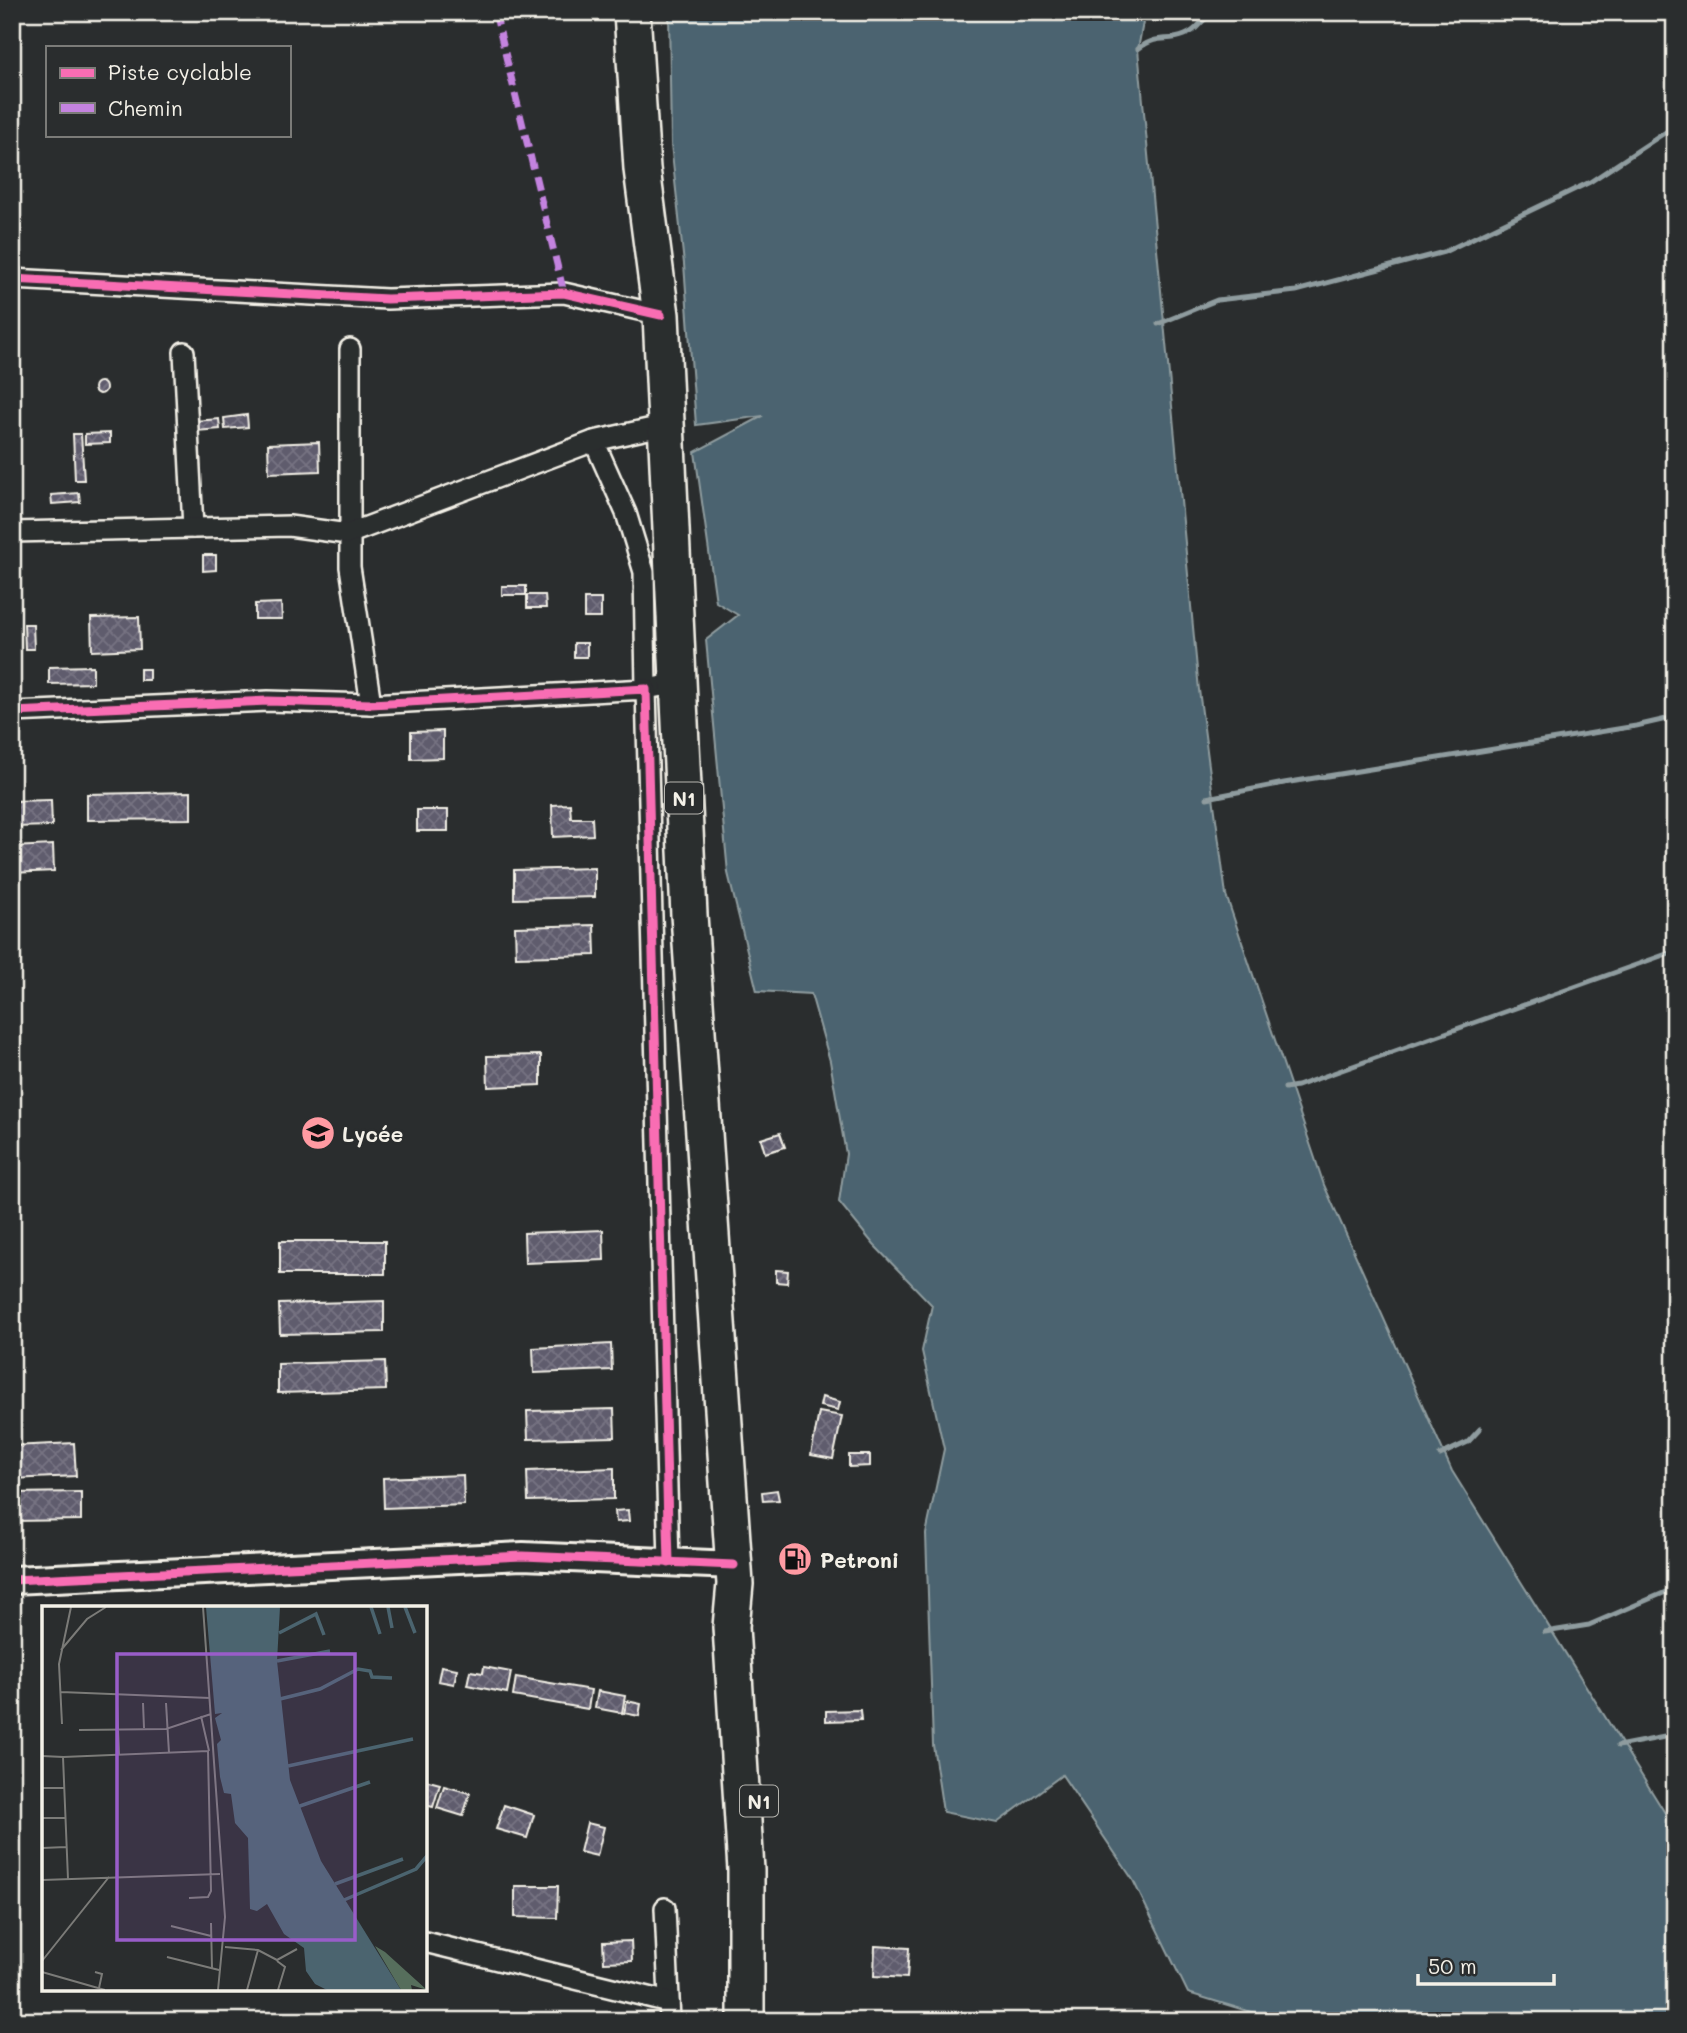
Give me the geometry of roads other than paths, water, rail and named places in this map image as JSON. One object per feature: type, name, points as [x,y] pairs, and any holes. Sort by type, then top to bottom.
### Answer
[{"type":"highway","name":"N1","points":[[632,12],[642,169],[661,315],[666,425],[663,686],[689,915],[734,1574],[730,1627],[746,1870],[746,2021]]},
{"type":"highway","name":"N1","points":[[734,1574],[746,1619],[764,1871],[764,2021]]},
{"type":"street","points":[[12,279],[387,299],[564,293],[661,315]]},
{"type":"street","points":[[349,349],[350,567],[372,704]]},
{"type":"street","points":[[184,352],[193,528]]},
{"type":"street","points":[[12,532],[289,526],[348,534],[594,441],[666,425]]},
{"type":"street","points":[[594,441],[626,513],[644,572],[663,686],[670,1563]]},
{"type":"street","points":[[12,712],[268,701],[372,704],[663,686]]},
{"type":"street","points":[[12,1580],[523,1556],[670,1563],[734,1574]]},
{"type":"street","points":[[427,1943],[669,2011],[665,1908]]},
{"type":"water","points":[[669,12],[1145,12],[1138,49],[1199,690],[1226,895],[1324,1185],[1452,1471],[1675,1829],[1675,2021],[1269,2021],[1264,2016],[1188,1993],[1133,1880],[1062,1775],[997,1823],[943,1812],[933,1745],[926,1534],[944,1449],[922,1351],[932,1305],[874,1245],[839,1202],[846,1154],[830,1061],[811,994],[757,991],[728,873],[706,640],[738,615],[716,602],[695,452],[763,416],[696,425],[684,264],[671,144]]},
{"type":"waterway","points":[[1138,49],[1152,41],[1185,35],[1210,16],[1226,12]]},
{"type":"waterway","points":[[1240,12],[1296,20],[1323,12]]},
{"type":"waterway","points":[[1158,324],[1217,300],[1296,291],[1444,252],[1590,182],[1675,126]]},
{"type":"waterway","points":[[1207,798],[1636,726],[1675,717]]},
{"type":"waterway","points":[[1285,1088],[1675,951]]},
{"type":"waterway","points":[[1440,1455],[1468,1442],[1480,1429]]},
{"type":"waterway","points":[[1545,1632],[1589,1625],[1675,1588]]},
{"type":"waterway","points":[[1618,1746],[1675,1735]]},
{"type":"place","name":"Lycée","points":[[318,1133]]},
{"type":"place","name":"Petroni","points":[[795,1559]]}]
